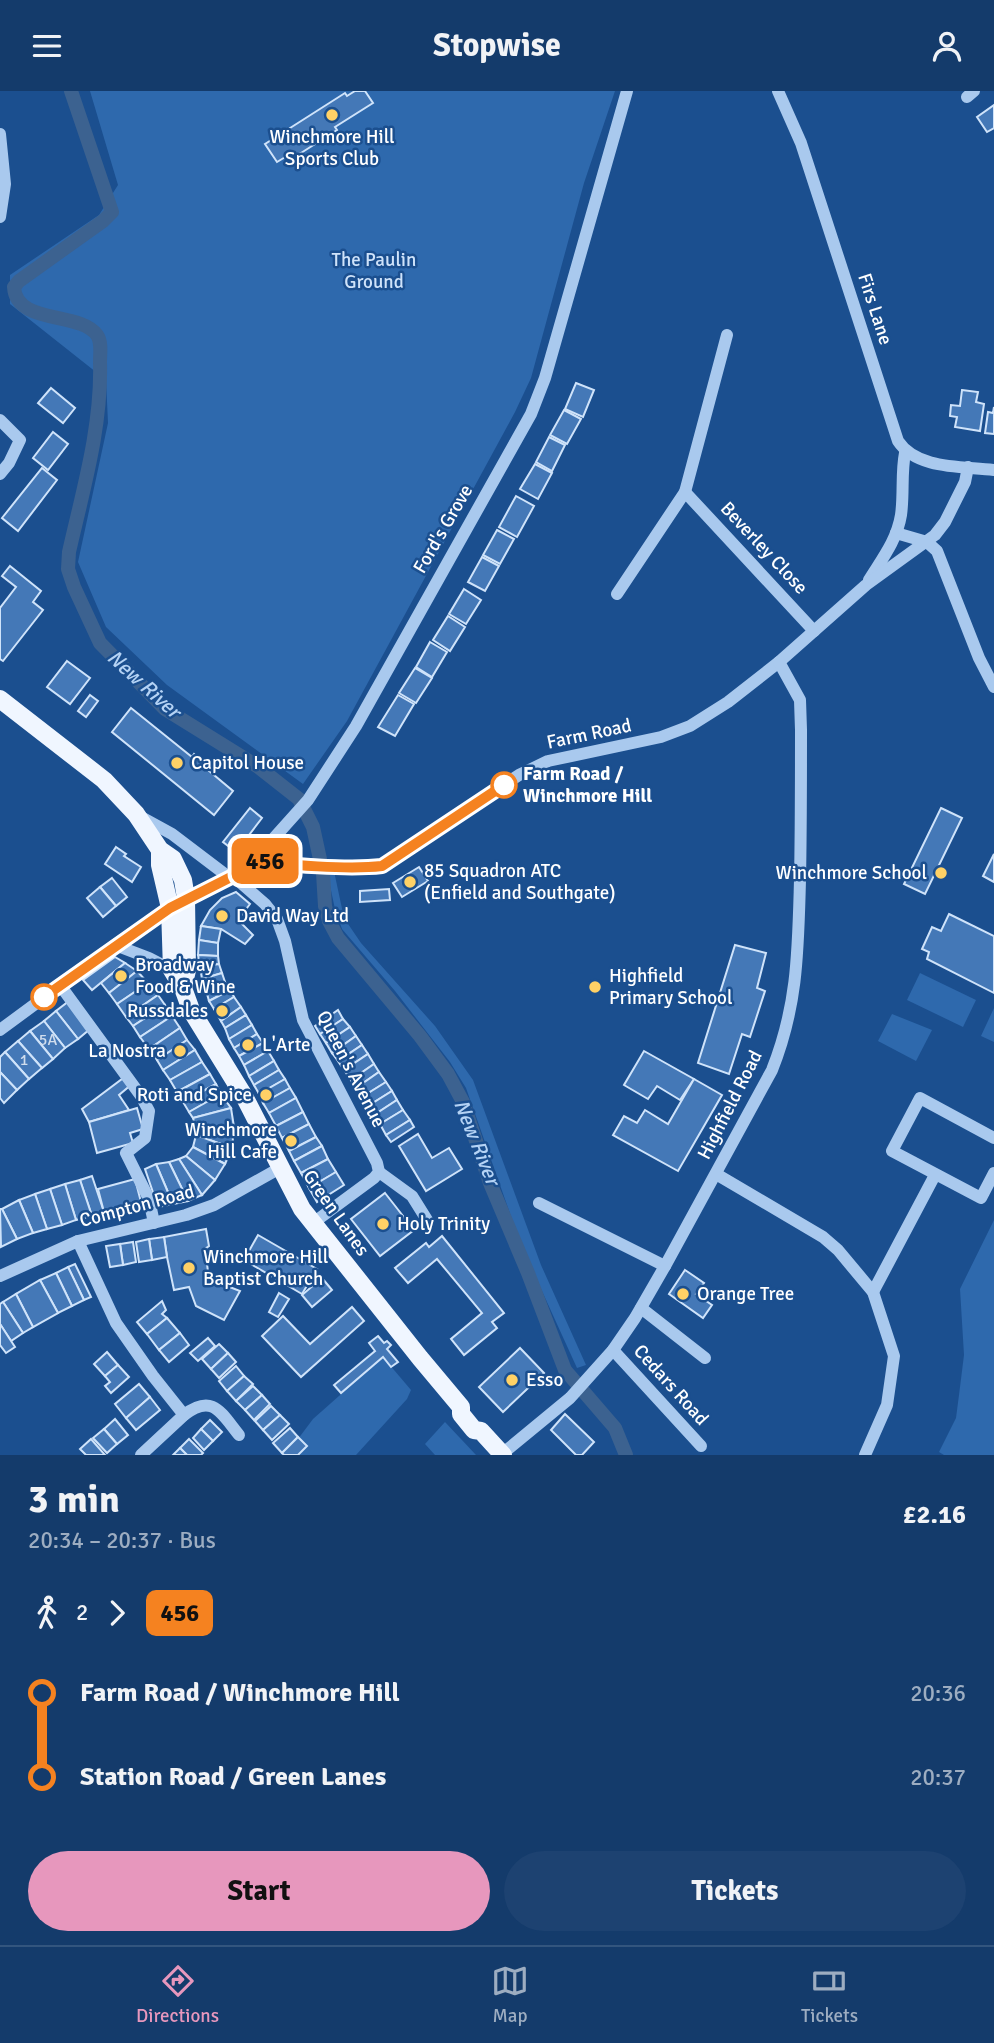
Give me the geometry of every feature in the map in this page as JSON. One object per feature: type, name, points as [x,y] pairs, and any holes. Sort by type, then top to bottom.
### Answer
[{"type":"main road","name":"Green Lanes","points":[[0,699],[104,780],[136,814],[160,851],[173,859],[183,880],[186,898],[187,970],[183,988]]},
{"type":"main road","name":"Green Lanes","points":[[160,851],[160,865],[170,908],[172,970],[183,988],[191,1010],[244,1096],[280,1168],[313,1223],[461,1407],[469,1407],[482,1422],[481,1431],[502,1455]]},
{"type":"street","name":"Ford's Grove","points":[[1,1028],[170,908],[231,877],[257,857],[308,800],[356,726],[531,414],[545,378],[627,91]]},
{"type":"street","name":"Firs Lane","points":[[778,91],[801,143],[892,425],[905,453]]},
{"type":"street","points":[[0,134],[5,184],[0,217]]},
{"type":"street","points":[[617,594],[685,492],[727,335]]},
{"type":"street","points":[[0,420],[20,440],[9,463],[0,474]]},
{"type":"street","points":[[905,453],[934,464],[994,470]]},
{"type":"street","name":"Farm Road","points":[[866,585],[896,533],[900,517],[905,453]]},
{"type":"street","name":"Farm Road","points":[[257,857],[267,862],[382,866],[519,775],[548,761],[630,745],[690,726],[728,702],[779,662],[866,585],[927,542],[945,522],[965,482],[968,467]]},
{"type":"street","name":"Beverley Close","points":[[685,492],[814,631]]},
{"type":"street","points":[[896,533],[927,542],[937,551],[962,617],[994,687]]},
{"type":"street","name":"Highfield Road","points":[[502,1455],[570,1398],[613,1350],[665,1266],[780,1051],[795,991],[801,833],[800,700],[779,662]]},
{"type":"street","name":"Queen's Avenue","points":[[136,814],[172,834],[231,877],[265,904],[277,919],[285,941],[303,1020],[377,1163],[379,1172]]},
{"type":"street","points":[[115,945],[172,970]]},
{"type":"street","points":[[60,985],[141,1095],[149,1111],[145,1138],[126,1153],[149,1199],[155,1223]]},
{"type":"street","points":[[994,1138],[920,1098],[892,1151],[981,1198],[994,1173]]},
{"type":"street","name":"Compton Road","points":[[0,1276],[78,1241],[186,1215],[214,1205],[280,1168]]},
{"type":"street","points":[[313,1223],[365,1186],[379,1172],[412,1196],[426,1220]]},
{"type":"street","points":[[716,1174],[823,1237],[844,1256],[873,1291],[894,1356],[887,1405],[864,1455]]},
{"type":"street","points":[[873,1291],[935,1175]]},
{"type":"street","points":[[539,1203],[665,1266]]},
{"type":"street","points":[[78,1241],[116,1324],[184,1415]]},
{"type":"street","points":[[641,1308],[705,1358]]},
{"type":"street","name":"Cedars Road","points":[[613,1350],[701,1445]]},
{"type":"street","points":[[141,1455],[194,1407],[205,1404],[217,1408],[239,1435]]},
{"type":"green space","name":"The Paulin Ground","points":[[90,91],[615,91],[584,183],[531,378],[347,721],[303,784],[167,685],[106,627],[78,562],[108,423],[106,380],[10,304],[10,275],[99,215],[118,185]]},
{"type":"green space","points":[[334,871],[344,918],[361,943],[435,1026],[473,1080],[541,1265],[586,1365],[577,1368],[521,1245],[466,1088],[450,1062],[395,991],[342,929],[327,872]]},
{"type":"green space","points":[[920,973],[976,1000],[963,1027],[907,1000]]},
{"type":"green space","points":[[994,1008],[994,1042],[981,1036]]},
{"type":"green space","points":[[892,1014],[932,1030],[916,1061],[878,1041]]},
{"type":"green space","points":[[994,1220],[994,1455],[944,1455],[939,1452],[956,1418],[964,1355],[960,1289]]},
{"type":"green space","points":[[383,1357],[411,1390],[407,1399],[356,1455],[286,1455],[313,1419]]},
{"type":"green space","points":[[445,1422],[476,1455],[435,1455],[425,1444]]},
{"type":"building","name":"Winchmore Hill Sports Club","points":[[355,91],[365,91],[373,103],[290,160],[287,156],[277,162],[265,144],[345,93],[347,96]]},
{"type":"building","points":[[994,105],[994,128],[987,132],[977,117]]},
{"type":"building","points":[[576,383],[594,390],[583,417],[565,409]]},
{"type":"building","points":[[51,388],[75,408],[63,423],[38,403]]},
{"type":"building","points":[[962,390],[978,392],[976,402],[984,404],[980,431],[955,427],[957,417],[950,416],[951,405],[960,406]]},
{"type":"building","points":[[994,407],[994,434],[985,433],[988,412],[993,413]]},
{"type":"building","points":[[564,410],[581,419],[567,444],[550,435]]},
{"type":"building","points":[[53,432],[68,444],[48,470],[33,458]]},
{"type":"building","points":[[549,437],[565,445],[552,471],[536,462]]},
{"type":"building","points":[[535,464],[552,473],[538,499],[520,489]]},
{"type":"building","points":[[42,468],[57,480],[18,531],[2,518]]},
{"type":"building","points":[[516,496],[534,506],[517,537],[499,527]]},
{"type":"building","points":[[497,530],[514,539],[500,564],[483,555]]},
{"type":"building","points":[[482,557],[499,566],[485,591],[468,582]]},
{"type":"building","points":[[10,566],[41,591],[33,602],[43,610],[3,661],[0,659],[0,608],[16,587],[2,576]]},
{"type":"building","points":[[464,589],[481,600],[466,624],[449,614]]},
{"type":"building","points":[[448,616],[465,627],[450,651],[433,640]]},
{"type":"building","points":[[430,642],[447,652],[432,677],[416,667]]},
{"type":"building","points":[[67,661],[90,678],[70,704],[47,687]]},
{"type":"building","points":[[415,668],[432,678],[416,703],[399,693]]},
{"type":"building","points":[[90,695],[98,701],[86,717],[78,711]]},
{"type":"building","points":[[398,695],[414,704],[395,736],[378,727]]},
{"type":"building","name":"Capitol House","points":[[131,708],[192,757],[194,754],[233,791],[214,815],[112,732]]},
{"type":"building","points":[[250,808],[262,818],[236,852],[223,842]]},
{"type":"building","points":[[941,808],[962,818],[925,894],[904,884]]},
{"type":"building","points":[[116,847],[141,867],[132,882],[105,864]]},
{"type":"building","points":[[994,854],[994,882],[983,876]]},
{"type":"building","name":"85 Squadron ATC (Enfield and Southgate)","points":[[419,867],[428,881],[402,897],[393,883]]},
{"type":"building","points":[[112,878],[127,897],[116,906],[100,887]]},
{"type":"building","points":[[100,887],[116,906],[103,917],[87,898]]},
{"type":"building","name":"85 Squadron ATC (Enfield and Southgate)","points":[[389,889],[390,900],[360,902],[360,891]]},
{"type":"building","points":[[236,892],[250,904],[238,920],[253,935],[245,944],[221,929],[201,926],[210,910],[222,898]]},
{"type":"building","points":[[949,914],[994,936],[994,993],[927,959],[929,952],[922,949],[932,927],[941,931]]},
{"type":"building","points":[[201,926],[221,929],[218,943],[199,940]]},
{"type":"building","points":[[199,940],[218,943],[218,956],[198,955]]},
{"type":"building","points":[[735,945],[766,953],[757,988],[765,991],[750,1037],[742,1034],[729,1074],[698,1063]]},
{"type":"building","points":[[198,955],[218,956],[219,964],[200,967]]},
{"type":"building","points":[[115,957],[125,963],[92,990],[83,980]]},
{"type":"building","points":[[125,963],[137,971],[109,993],[101,983]]},
{"type":"building","points":[[219,964],[222,973],[202,979],[200,967]]},
{"type":"building","points":[[137,971],[148,983],[117,1004],[109,993]]},
{"type":"building","points":[[222,973],[225,982],[206,990],[202,979]]},
{"type":"building","points":[[225,982],[230,990],[209,1001],[206,990]]},
{"type":"building","points":[[148,983],[158,995],[126,1017],[117,1004]]},
{"type":"building","points":[[230,990],[234,997],[214,1009],[209,1001]]},
{"type":"building","points":[[158,995],[165,1005],[133,1026],[126,1017]]},
{"type":"building","points":[[234,997],[241,1007],[221,1021],[214,1009]]},
{"type":"building","points":[[69,1001],[90,1029],[78,1039],[56,1011]]},
{"type":"building","points":[[165,1005],[172,1016],[140,1037],[133,1026]]},
{"type":"building","points":[[241,1007],[246,1015],[225,1028],[221,1021]]},
{"type":"building","points":[[338,1010],[343,1019],[320,1034],[315,1026]]},
{"type":"building","points":[[56,1011],[78,1039],[65,1048],[44,1021]]},
{"type":"building","points":[[246,1015],[252,1025],[229,1039],[225,1028]]},
{"type":"building","points":[[172,1016],[180,1028],[149,1049],[140,1037]]},
{"type":"building","points":[[343,1019],[350,1027],[326,1043],[320,1034]]},
{"type":"building","points":[[44,1021],[65,1048],[53,1059],[30,1031]]},
{"type":"building","points":[[252,1025],[257,1034],[234,1048],[229,1039]]},
{"type":"building","points":[[350,1027],[356,1036],[332,1053],[326,1043]]},
{"type":"building","points":[[180,1028],[187,1040],[157,1060],[149,1049]]},
{"type":"building","points":[[30,1031],[53,1059],[42,1068],[18,1041]]},
{"type":"building","name":"L'Arte","points":[[257,1034],[263,1043],[239,1056],[234,1048]]},
{"type":"building","points":[[356,1036],[362,1045],[338,1061],[332,1053]]},
{"type":"building","points":[[187,1040],[195,1050],[163,1070],[157,1060]]},
{"type":"building","points":[[18,1041],[42,1068],[29,1079],[5,1052]]},
{"type":"building","points":[[263,1043],[268,1051],[244,1065],[239,1056]]},
{"type":"building","points":[[362,1045],[368,1054],[344,1070],[338,1061]]},
{"type":"building","points":[[195,1050],[202,1062],[170,1080],[163,1070]]},
{"type":"building","points":[[268,1051],[274,1061],[249,1076],[244,1065]]},
{"type":"building","points":[[644,1051],[694,1079],[680,1100],[657,1086],[648,1099],[624,1085]]},
{"type":"building","points":[[5,1052],[29,1079],[17,1090],[0,1072],[0,1057]]},
{"type":"building","points":[[368,1054],[374,1064],[351,1080],[344,1070]]},
{"type":"building","points":[[274,1061],[279,1070],[254,1085],[249,1076]]},
{"type":"building","points":[[202,1062],[210,1074],[177,1092],[170,1080]]},
{"type":"building","points":[[374,1064],[379,1072],[356,1088],[351,1080]]},
{"type":"building","points":[[279,1070],[285,1079],[259,1094],[254,1085]]},
{"type":"building","points":[[0,1072],[17,1090],[4,1103],[0,1098]]},
{"type":"building","points":[[379,1072],[386,1082],[362,1097],[356,1088]]},
{"type":"building","points":[[210,1074],[216,1084],[183,1102],[177,1092]]},
{"type":"building","points":[[126,1076],[132,1084],[119,1095],[129,1110],[89,1122],[82,1109]]},
{"type":"building","points":[[285,1079],[290,1088],[263,1103],[259,1094]]},
{"type":"building","points":[[694,1079],[722,1095],[678,1171],[613,1135],[624,1116],[637,1123],[645,1110],[668,1124]]},
{"type":"building","points":[[386,1082],[392,1091],[368,1106],[362,1097]]},
{"type":"building","points":[[216,1084],[221,1094],[189,1112],[183,1102]]},
{"type":"building","points":[[290,1088],[296,1098],[269,1113],[263,1103]]},
{"type":"building","points":[[392,1091],[397,1100],[374,1115],[368,1106]]},
{"type":"building","points":[[221,1094],[231,1108],[193,1118],[189,1112]]},
{"type":"building","points":[[296,1098],[303,1112],[276,1126],[269,1113]]},
{"type":"building","points":[[397,1100],[403,1110],[380,1124],[374,1115]]},
{"type":"building","points":[[137,1108],[143,1129],[130,1133],[133,1143],[97,1153],[89,1122]]},
{"type":"building","points":[[231,1108],[234,1127],[196,1128],[193,1118]]},
{"type":"building","points":[[403,1110],[410,1120],[386,1135],[380,1124]]},
{"type":"building","points":[[303,1112],[309,1124],[282,1138],[276,1126]]},
{"type":"building","points":[[410,1120],[414,1127],[391,1142],[386,1135]]},
{"type":"building","points":[[309,1124],[316,1137],[289,1151],[282,1138]]},
{"type":"building","points":[[234,1127],[232,1148],[196,1135],[196,1128]]},
{"type":"building","points":[[418,1134],[432,1158],[449,1148],[462,1169],[426,1191],[399,1146]]},
{"type":"building","points":[[196,1135],[232,1148],[225,1164],[193,1147]]},
{"type":"building","points":[[316,1137],[322,1146],[294,1161],[289,1151]]},
{"type":"building","points":[[322,1146],[328,1159],[301,1173],[294,1161]]},
{"type":"building","points":[[193,1147],[225,1164],[215,1180],[186,1156]]},
{"type":"building","points":[[186,1156],[215,1180],[202,1195],[179,1159]]},
{"type":"building","points":[[179,1159],[202,1195],[188,1201],[169,1162]]},
{"type":"building","points":[[328,1159],[336,1172],[309,1188],[301,1173]]},
{"type":"building","points":[[169,1162],[188,1201],[173,1204],[156,1164]]},
{"type":"building","points":[[156,1164],[173,1204],[158,1207],[145,1169]]},
{"type":"building","points":[[336,1172],[344,1185],[317,1202],[309,1188]]},
{"type":"building","points":[[92,1176],[104,1212],[92,1216],[80,1180]]},
{"type":"building","points":[[135,1179],[141,1202],[104,1212],[98,1189]]},
{"type":"building","points":[[80,1180],[92,1216],[76,1220],[65,1184]]},
{"type":"building","points":[[65,1184],[76,1220],[62,1225],[50,1189]]},
{"type":"building","points":[[50,1189],[62,1225],[47,1229],[35,1194]]},
{"type":"building","name":"Holy Trinity","points":[[385,1193],[414,1230],[380,1256],[351,1219]]},
{"type":"building","points":[[35,1194],[47,1229],[33,1233],[19,1200]]},
{"type":"building","points":[[19,1200],[33,1233],[17,1239],[2,1209]]},
{"type":"building","points":[[0,1209],[17,1239],[1,1247]]},
{"type":"building","name":"Winchmore Hill Baptist Church","points":[[206,1229],[209,1246],[205,1249],[209,1279],[240,1291],[224,1320],[196,1306],[189,1287],[174,1290],[167,1257],[164,1237]]},
{"type":"building","points":[[258,1235],[317,1269],[302,1294],[244,1260]]},
{"type":"building","points":[[442,1236],[504,1313],[492,1322],[497,1328],[464,1355],[451,1339],[482,1313],[437,1259],[408,1283],[395,1268],[426,1243],[429,1247]]},
{"type":"building","points":[[164,1237],[167,1257],[152,1260],[149,1239]]},
{"type":"building","points":[[149,1239],[152,1260],[139,1262],[136,1242]]},
{"type":"building","points":[[133,1242],[136,1262],[123,1265],[120,1244]]},
{"type":"building","points":[[120,1244],[123,1265],[110,1267],[106,1246]]},
{"type":"building","points":[[75,1264],[91,1297],[84,1300],[68,1267]]},
{"type":"building","points":[[68,1267],[84,1300],[72,1306],[56,1273]]},
{"type":"building","name":"Orange Tree","points":[[685,1270],[704,1283],[696,1294],[712,1305],[703,1318],[669,1294]]},
{"type":"building","points":[[56,1273],[72,1306],[58,1313],[40,1280]]},
{"type":"building","points":[[322,1278],[332,1290],[312,1307],[302,1295]]},
{"type":"building","points":[[40,1280],[58,1313],[33,1327],[16,1294]]},
{"type":"building","points":[[279,1293],[289,1299],[278,1317],[269,1312]]},
{"type":"building","points":[[16,1294],[33,1327],[23,1333],[3,1302]]},
{"type":"building","points":[[162,1301],[166,1310],[162,1314],[167,1318],[147,1334],[137,1322]]},
{"type":"building","points":[[3,1302],[23,1333],[11,1341],[0,1324],[0,1304]]},
{"type":"building","points":[[352,1307],[364,1321],[301,1377],[262,1336],[283,1316],[310,1344]]},
{"type":"building","points":[[167,1318],[180,1333],[159,1350],[147,1334]]},
{"type":"building","points":[[0,1324],[15,1347],[6,1353],[0,1345]]},
{"type":"building","points":[[180,1333],[189,1345],[169,1362],[159,1350]]},
{"type":"building","points":[[378,1336],[384,1343],[387,1341],[391,1345],[387,1349],[398,1362],[391,1367],[383,1357],[341,1393],[334,1385],[375,1351],[369,1343]]},
{"type":"building","points":[[208,1338],[215,1346],[198,1361],[190,1353]]},
{"type":"building","points":[[219,1344],[228,1353],[211,1369],[202,1359]]},
{"type":"building","name":"Esso","points":[[520,1348],[544,1373],[503,1412],[479,1387]]},
{"type":"building","points":[[107,1352],[118,1365],[105,1376],[94,1364]]},
{"type":"building","points":[[228,1353],[236,1362],[219,1378],[211,1369]]},
{"type":"building","points":[[118,1365],[129,1377],[111,1393],[105,1386],[110,1382],[105,1376]]},
{"type":"building","points":[[236,1366],[244,1376],[227,1391],[219,1381]]},
{"type":"building","points":[[244,1376],[253,1384],[236,1401],[227,1391]]},
{"type":"building","points":[[139,1384],[150,1397],[126,1418],[115,1404]]},
{"type":"building","points":[[253,1386],[262,1395],[245,1410],[236,1401]]},
{"type":"building","points":[[262,1395],[270,1404],[254,1420],[245,1410]]},
{"type":"building","points":[[150,1397],[160,1410],[136,1430],[126,1418]]},
{"type":"building","points":[[271,1406],[280,1415],[263,1430],[255,1421]]},
{"type":"building","points":[[565,1414],[594,1442],[582,1455],[576,1455],[551,1430]]},
{"type":"building","points":[[280,1415],[289,1424],[272,1440],[263,1430]]},
{"type":"building","points":[[115,1419],[128,1435],[117,1444],[104,1429]]},
{"type":"building","points":[[210,1420],[222,1432],[213,1441],[201,1429]]},
{"type":"building","points":[[290,1428],[298,1437],[282,1453],[273,1443]]},
{"type":"building","points":[[104,1429],[117,1444],[107,1453],[93,1438]]},
{"type":"building","points":[[201,1429],[213,1441],[204,1450],[193,1438]]},
{"type":"building","points":[[298,1437],[307,1446],[298,1455],[284,1455],[282,1453]]},
{"type":"building","points":[[91,1439],[105,1455],[86,1455],[80,1449]]},
{"type":"building","points":[[189,1439],[203,1453],[201,1455],[187,1455],[180,1448]]},
{"type":"building","points":[[180,1448],[187,1455],[173,1455]]},
{"type":"waterway","name":"New River","points":[[71,91],[112,212],[14,287],[17,299],[25,307],[89,328],[100,341],[100,386],[95,434],[69,552],[68,569],[74,587],[100,643],[165,709],[257,766],[299,799],[313,827],[323,873],[325,906],[329,921],[338,938],[420,1036],[448,1074],[463,1102],[490,1183],[565,1370],[615,1428],[626,1455]]},
{"type":"bus line","name":"456","points":[[44,997],[170,908],[233,876],[257,857],[267,862],[382,866],[504,785]]},
{"type":"place","name":"Winchmore Hill Sports Club","points":[[332,115]]},
{"type":"place","name":"Capitol House","points":[[177,763]]},
{"type":"place","name":"Farm Road / Winchmore Hill","points":[[504,785]]},
{"type":"place","name":"Winchmore School","points":[[941,873]]},
{"type":"place","name":"85 Squadron ATC (Enfield and Southgate)","points":[[410,882]]},
{"type":"place","name":"David Way Ltd","points":[[222,916]]},
{"type":"place","name":"Broadway Food & Wine","points":[[121,976]]},
{"type":"place","name":"Highfield Primary School","points":[[595,987]]},
{"type":"place","name":"Russdales","points":[[222,1011]]},
{"type":"place","name":"L'Arte","points":[[248,1045]]},
{"type":"place","name":"La Nostra","points":[[180,1051]]},
{"type":"place","name":"Roti and Spice","points":[[266,1095]]},
{"type":"place","name":"Winchmore Hill Cafe","points":[[291,1141]]},
{"type":"place","name":"Holy Trinity","points":[[383,1224]]},
{"type":"place","name":"Winchmore Hill Baptist Church","points":[[189,1268]]},
{"type":"place","name":"Orange Tree","points":[[683,1294]]},
{"type":"place","name":"Esso","points":[[512,1380]]}]
